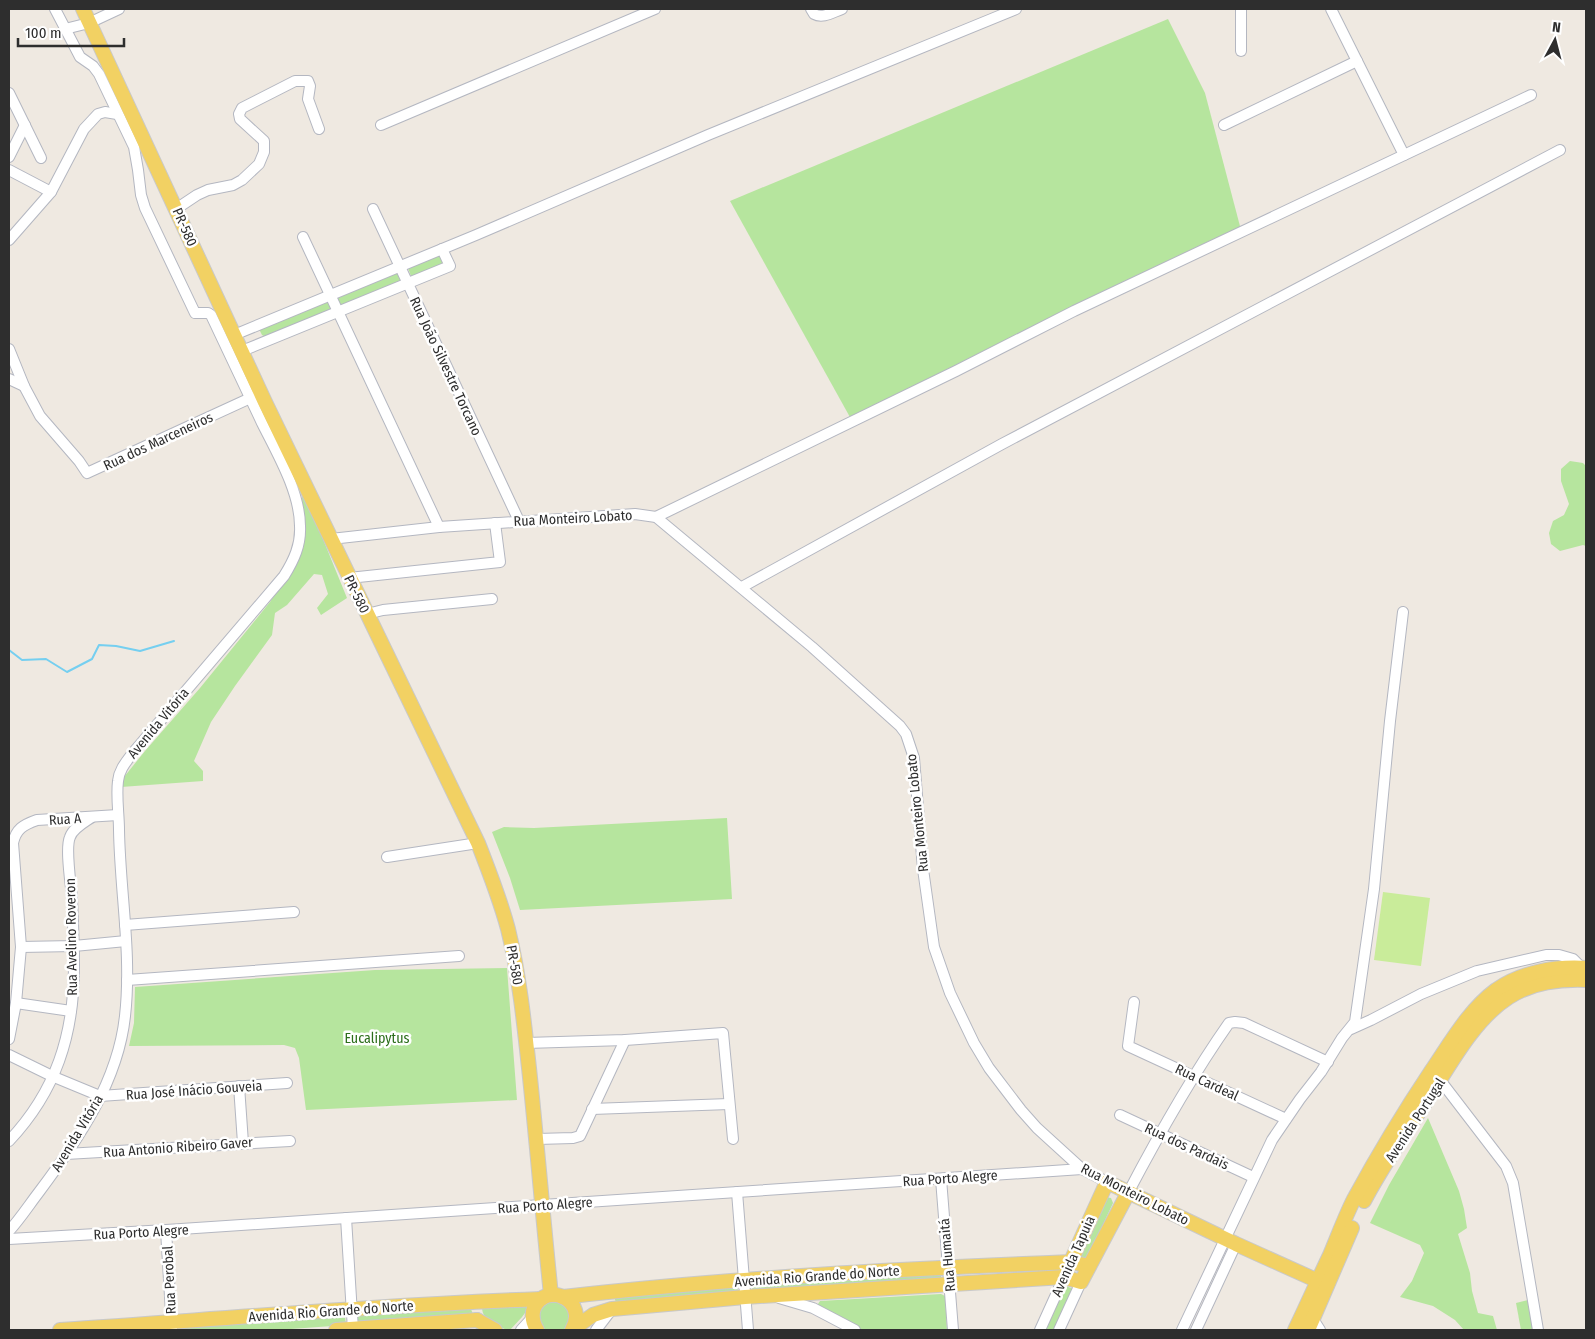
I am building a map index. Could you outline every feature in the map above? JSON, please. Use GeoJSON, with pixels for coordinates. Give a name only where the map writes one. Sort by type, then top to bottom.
{"type":"FeatureCollection","features":[{"type":"Feature","properties":{"kind":"main road","name":"PR-580"},"geometry":{"type":"LineString","coordinates":[[83,9],[139,145],[176,209],[242,352],[256,396],[331,538],[478,843],[496,890],[508,928],[516,966],[537,1139],[551,1297]]}},
{"type":"Feature","properties":{"kind":"main road"},"geometry":{"type":"LineString","coordinates":[[1323,1283],[1353,1201],[1412,1100],[1472,1013],[1497,990],[1535,972],[1553,969],[1585,972]]}},
{"type":"Feature","properties":{"kind":"main road","name":"Avenida Portugal"},"geometry":{"type":"LineString","coordinates":[[1295,1330],[1311,1323],[1323,1283],[1371,1189],[1440,1080],[1486,1016],[1501,1002],[1531,986],[1585,972]]}},
{"type":"Feature","properties":{"kind":"main road","name":"Rua Monteiro Lobato"},"geometry":{"type":"LineString","coordinates":[[1107,1182],[1230,1242],[1323,1283]]}},
{"type":"Feature","properties":{"kind":"main road","name":"Avenida Tapuia"},"geometry":{"type":"LineString","coordinates":[[1064,1277],[1107,1182]]}},
{"type":"Feature","properties":{"kind":"main road","name":"Avenida Tapuia"},"geometry":{"type":"LineString","coordinates":[[1081,1282],[1128,1193]]}},
{"type":"Feature","properties":{"kind":"main road","name":"Avenida Rio Grande do Norte"},"geometry":{"type":"LineString","coordinates":[[60,1330],[172,1326],[351,1310],[948,1267],[1071,1262],[1088,1266]]}},
{"type":"Feature","properties":{"kind":"main road"},"geometry":{"type":"LineString","coordinates":[[1064,1277],[1081,1282]]}},
{"type":"Feature","properties":{"kind":"main road","name":"Avenida Rio Grande do Norte"},"geometry":{"type":"LineString","coordinates":[[572,1330],[593,1315],[612,1309],[745,1297],[1064,1277]]}},
{"type":"Feature","properties":{"kind":"main road"},"geometry":{"type":"LineString","coordinates":[[610,1291],[612,1309]]}},
{"type":"Feature","properties":{"kind":"main road"},"geometry":{"type":"LineString","coordinates":[[534,1324],[533,1310],[536,1304],[551,1297],[573,1304],[576,1310],[576,1323],[572,1330]]}},
{"type":"Feature","properties":{"kind":"main road"},"geometry":{"type":"LineString","coordinates":[[476,1302],[477,1320],[496,1330]]}},
{"type":"Feature","properties":{"kind":"main road","name":"Avenida Rio Grande do Norte"},"geometry":{"type":"LineString","coordinates":[[336,1330],[477,1320]]}},
{"type":"Feature","properties":{"kind":"street"},"geometry":{"type":"LineString","coordinates":[[55,9],[80,58],[94,66],[117,114],[139,145]]}},
{"type":"Feature","properties":{"kind":"street"},"geometry":{"type":"LineString","coordinates":[[65,29],[89,23],[119,9]]}},
{"type":"Feature","properties":{"kind":"street"},"geometry":{"type":"LineString","coordinates":[[381,125],[655,9]]}},
{"type":"Feature","properties":{"kind":"street"},"geometry":{"type":"LineString","coordinates":[[812,9],[814,14],[818,16],[825,16],[842,9]]}},
{"type":"Feature","properties":{"kind":"street"},"geometry":{"type":"LineString","coordinates":[[234,335],[442,249],[708,135],[1016,9]]}},
{"type":"Feature","properties":{"kind":"street"},"geometry":{"type":"LineString","coordinates":[[1241,9],[1241,51]]}},
{"type":"Feature","properties":{"kind":"street"},"geometry":{"type":"LineString","coordinates":[[1331,9],[1404,155]]}},
{"type":"Feature","properties":{"kind":"street"},"geometry":{"type":"LineString","coordinates":[[1224,125],[1357,61]]}},
{"type":"Feature","properties":{"kind":"street"},"geometry":{"type":"LineString","coordinates":[[176,209],[196,195],[208,190],[234,185],[259,164],[264,152],[264,140],[240,119],[239,114],[242,108],[295,81],[308,81],[310,86],[308,99],[318,129]]}},
{"type":"Feature","properties":{"kind":"street"},"geometry":{"type":"LineString","coordinates":[[9,93],[40,158]]}},
{"type":"Feature","properties":{"kind":"street"},"geometry":{"type":"LineString","coordinates":[[656,517],[956,371],[1074,311],[1531,95]]}},
{"type":"Feature","properties":{"kind":"street"},"geometry":{"type":"LineString","coordinates":[[9,240],[51,192],[84,129],[98,114],[104,112],[117,114]]}},
{"type":"Feature","properties":{"kind":"street"},"geometry":{"type":"LineString","coordinates":[[9,157],[25,125]]}},
{"type":"Feature","properties":{"kind":"street","name":"Avenida Vitória"},"geometry":{"type":"LineString","coordinates":[[9,1231],[83,1130],[110,1075],[122,1038],[127,980],[118,815],[118,779],[122,767],[284,576],[298,546],[299,513],[256,396],[211,315],[208,312],[195,313],[145,208],[140,195],[139,145]]}},
{"type":"Feature","properties":{"kind":"street"},"geometry":{"type":"LineString","coordinates":[[742,587],[1002,444],[1560,150]]}},
{"type":"Feature","properties":{"kind":"street"},"geometry":{"type":"LineString","coordinates":[[9,170],[51,192]]}},
{"type":"Feature","properties":{"kind":"street","name":"Rua João Silvestre Torcano"},"geometry":{"type":"LineString","coordinates":[[373,209],[519,521]]}},
{"type":"Feature","properties":{"kind":"street"},"geometry":{"type":"LineString","coordinates":[[303,237],[439,527]]}},
{"type":"Feature","properties":{"kind":"street"},"geometry":{"type":"LineString","coordinates":[[242,352],[450,266],[442,249]]}},
{"type":"Feature","properties":{"kind":"street"},"geometry":{"type":"LineString","coordinates":[[9,349],[24,386]]}},
{"type":"Feature","properties":{"kind":"street"},"geometry":{"type":"LineString","coordinates":[[9,379],[24,386]]}},
{"type":"Feature","properties":{"kind":"street","name":"Rua dos Marceneiros"},"geometry":{"type":"LineString","coordinates":[[24,386],[40,416],[87,473],[256,396]]}},
{"type":"Feature","properties":{"kind":"street","name":"Rua Monteiro Lobato"},"geometry":{"type":"LineString","coordinates":[[331,538],[439,527],[635,514],[656,517],[742,587],[812,647],[875,705],[894,719],[906,734],[914,758],[923,869],[930,927],[934,947],[950,993],[974,1043],[1010,1097],[1036,1128],[1082,1169],[1107,1182]]}},
{"type":"Feature","properties":{"kind":"street"},"geometry":{"type":"LineString","coordinates":[[349,578],[500,562],[495,523]]}},
{"type":"Feature","properties":{"kind":"street"},"geometry":{"type":"LineString","coordinates":[[367,614],[384,610],[492,599]]}},
{"type":"Feature","properties":{"kind":"street"},"geometry":{"type":"LineString","coordinates":[[1353,1026],[1374,889],[1402,612]]}},
{"type":"Feature","properties":{"kind":"street","name":"Rua A"},"geometry":{"type":"LineString","coordinates":[[21,946],[13,843],[15,834],[28,823],[37,820],[118,815]]}},
{"type":"Feature","properties":{"kind":"street","name":"Rua Avelino Roveron"},"geometry":{"type":"LineString","coordinates":[[9,1141],[39,1101],[54,1077],[64,1049],[71,1011],[74,968],[69,838],[74,830],[92,817]]}},
{"type":"Feature","properties":{"kind":"street"},"geometry":{"type":"LineString","coordinates":[[387,857],[478,843]]}},
{"type":"Feature","properties":{"kind":"street"},"geometry":{"type":"LineString","coordinates":[[125,925],[294,912]]}},
{"type":"Feature","properties":{"kind":"street"},"geometry":{"type":"LineString","coordinates":[[9,1039],[16,1003],[21,946],[74,946],[126,941]]}},
{"type":"Feature","properties":{"kind":"street"},"geometry":{"type":"LineString","coordinates":[[1196,1330],[1253,1177],[1272,1140],[1328,1062],[1342,1038],[1353,1026],[1477,971],[1546,955],[1559,955],[1573,959],[1585,972]]}},
{"type":"Feature","properties":{"kind":"street"},"geometry":{"type":"LineString","coordinates":[[127,980],[459,956]]}},
{"type":"Feature","properties":{"kind":"street","name":"Rua Cardeal"},"geometry":{"type":"LineString","coordinates":[[1134,1002],[1128,1046],[1286,1119]]}},
{"type":"Feature","properties":{"kind":"street"},"geometry":{"type":"LineString","coordinates":[[16,1003],[71,1011]]}},
{"type":"Feature","properties":{"kind":"street"},"geometry":{"type":"LineString","coordinates":[[1128,1193],[1159,1133],[1229,1023],[1244,1023],[1328,1062]]}},
{"type":"Feature","properties":{"kind":"street"},"geometry":{"type":"LineString","coordinates":[[526,1043],[625,1040],[722,1033],[732,1139]]}},
{"type":"Feature","properties":{"kind":"street"},"geometry":{"type":"LineString","coordinates":[[537,1139],[573,1138],[580,1136],[625,1040]]}},
{"type":"Feature","properties":{"kind":"street"},"geometry":{"type":"LineString","coordinates":[[9,1055],[54,1077],[100,1096]]}},
{"type":"Feature","properties":{"kind":"street"},"geometry":{"type":"LineString","coordinates":[[1440,1080],[1511,1175],[1538,1330]]}},
{"type":"Feature","properties":{"kind":"street","name":"Rua José Inácio Gouveia"},"geometry":{"type":"LineString","coordinates":[[100,1096],[287,1083]]}},
{"type":"Feature","properties":{"kind":"street"},"geometry":{"type":"LineString","coordinates":[[239,1086],[243,1143]]}},
{"type":"Feature","properties":{"kind":"street"},"geometry":{"type":"LineString","coordinates":[[592,1109],[729,1104]]}},
{"type":"Feature","properties":{"kind":"street","name":"Rua dos Pardais"},"geometry":{"type":"LineString","coordinates":[[1120,1115],[1253,1177]]}},
{"type":"Feature","properties":{"kind":"street","name":"Rua Antonio Ribeiro Gaver"},"geometry":{"type":"LineString","coordinates":[[66,1154],[290,1141]]}},
{"type":"Feature","properties":{"kind":"street","name":"Rua Porto Alegre"},"geometry":{"type":"LineString","coordinates":[[9,1239],[1082,1169]]}},
{"type":"Feature","properties":{"kind":"street","name":"Rua Humaitá"},"geometry":{"type":"LineString","coordinates":[[940,1179],[953,1330]]}},
{"type":"Feature","properties":{"kind":"street"},"geometry":{"type":"LineString","coordinates":[[737,1192],[748,1330]]}},
{"type":"Feature","properties":{"kind":"street"},"geometry":{"type":"LineString","coordinates":[[346,1218],[353,1330]]}},
{"type":"Feature","properties":{"kind":"street","name":"Rua Perobal"},"geometry":{"type":"LineString","coordinates":[[166,1230],[172,1326]]}},
{"type":"Feature","properties":{"kind":"street"},"geometry":{"type":"LineString","coordinates":[[1182,1330],[1230,1242]]}},
{"type":"Feature","properties":{"kind":"street","name":"Avenida Tapuia"},"geometry":{"type":"LineString","coordinates":[[1040,1330],[1064,1277]]}},
{"type":"Feature","properties":{"kind":"street","name":"Avenida Tapuia"},"geometry":{"type":"LineString","coordinates":[[1059,1330],[1081,1282]]}},
{"type":"Feature","properties":{"kind":"street"},"geometry":{"type":"LineString","coordinates":[[771,1296],[813,1308],[855,1330]]}},
{"type":"Feature","properties":{"kind":"street"},"geometry":{"type":"LineString","coordinates":[[596,1330],[612,1309]]}},
{"type":"Feature","properties":{"kind":"street"},"geometry":{"type":"LineString","coordinates":[[521,1330],[534,1324]]}},
{"type":"Feature","properties":{"kind":"green space"},"geometry":{"type":"Polygon","coordinates":[[[1168,19],[1205,93],[1241,230],[851,419],[730,201],[1168,19]]]}},
{"type":"Feature","properties":{"kind":"green space"},"geometry":{"type":"Polygon","coordinates":[[[440,255],[443,261],[442,264],[411,276],[408,268],[440,255]]]}},
{"type":"Feature","properties":{"kind":"green space"},"geometry":{"type":"Polygon","coordinates":[[[397,272],[401,278],[400,283],[343,305],[338,302],[337,295],[397,272]]]}},
{"type":"Feature","properties":{"kind":"green space"},"geometry":{"type":"Polygon","coordinates":[[[327,301],[331,307],[329,311],[266,337],[262,335],[259,329],[327,301]]]}},
{"type":"Feature","properties":{"kind":"green space"},"geometry":{"type":"Polygon","coordinates":[[[1570,461],[1583,463],[1586,466],[1586,546],[1583,545],[1560,551],[1551,544],[1549,533],[1553,521],[1564,515],[1569,504],[1561,481],[1561,469],[1570,461]]]}},
{"type":"Feature","properties":{"kind":"green space"},"geometry":{"type":"Polygon","coordinates":[[[303,490],[347,598],[321,615],[317,608],[328,594],[322,575],[314,574],[287,605],[275,613],[272,635],[211,722],[194,761],[203,771],[203,781],[121,787],[124,777],[270,602],[300,555],[304,546],[303,490]]]}},
{"type":"Feature","properties":{"kind":"green space"},"geometry":{"type":"Polygon","coordinates":[[[727,818],[732,899],[520,910],[492,832],[504,827],[534,828],[727,818]]]}},
{"type":"Feature","properties":{"kind":"green space"},"geometry":{"type":"Polygon","coordinates":[[[1383,892],[1430,898],[1421,966],[1374,960],[1383,892]]]}},
{"type":"Feature","properties":{"kind":"green space","name":"Eucalipytus"},"geometry":{"type":"Polygon","coordinates":[[[507,968],[517,1100],[306,1110],[299,1058],[295,1048],[284,1045],[129,1046],[134,1023],[135,987],[375,970],[507,968]]]}},
{"type":"Feature","properties":{"kind":"green space"},"geometry":{"type":"Polygon","coordinates":[[[1428,1118],[1459,1191],[1464,1209],[1467,1228],[1458,1234],[1470,1273],[1472,1291],[1478,1313],[1493,1316],[1497,1330],[1464,1330],[1455,1320],[1433,1306],[1400,1297],[1412,1281],[1424,1253],[1420,1245],[1370,1223],[1389,1185],[1428,1118]]]}},
{"type":"Feature","properties":{"kind":"green space"},"geometry":{"type":"Polygon","coordinates":[[[1105,1197],[1111,1198],[1113,1203],[1087,1259],[1080,1258],[1105,1197]]]}},
{"type":"Feature","properties":{"kind":"green space"},"geometry":{"type":"Polygon","coordinates":[[[941,1274],[941,1279],[752,1291],[752,1286],[941,1274]]]}},
{"type":"Feature","properties":{"kind":"green space"},"geometry":{"type":"Polygon","coordinates":[[[1066,1286],[1073,1289],[1057,1330],[1045,1330],[1066,1286]]]}},
{"type":"Feature","properties":{"kind":"green space"},"geometry":{"type":"Polygon","coordinates":[[[738,1287],[737,1294],[617,1303],[615,1300],[615,1297],[738,1287]]]}},
{"type":"Feature","properties":{"kind":"green space"},"geometry":{"type":"Polygon","coordinates":[[[941,1294],[945,1296],[947,1330],[861,1330],[818,1307],[820,1301],[941,1294]]]}},
{"type":"Feature","properties":{"kind":"green space"},"geometry":{"type":"Polygon","coordinates":[[[548,1300],[570,1305],[569,1330],[541,1330],[536,1316],[548,1300]]]}},
{"type":"Feature","properties":{"kind":"green space"},"geometry":{"type":"Polygon","coordinates":[[[1528,1300],[1536,1330],[1521,1330],[1516,1303],[1528,1300]]]}},
{"type":"Feature","properties":{"kind":"green space"},"geometry":{"type":"Polygon","coordinates":[[[530,1302],[524,1314],[510,1330],[490,1321],[482,1310],[482,1304],[530,1302]]]}},
{"type":"Feature","properties":{"kind":"green space"},"geometry":{"type":"Polygon","coordinates":[[[470,1307],[473,1314],[357,1326],[356,1315],[470,1307]]]}},
{"type":"Feature","properties":{"kind":"green space"},"geometry":{"type":"Polygon","coordinates":[[[345,1317],[346,1325],[277,1330],[178,1330],[178,1327],[345,1317]]]}},
{"type":"Feature","properties":{"kind":"waterway"},"geometry":{"type":"LineString","coordinates":[[9,650],[22,660],[46,659],[67,672],[92,659],[99,645],[140,651],[174,641]]}}]}
